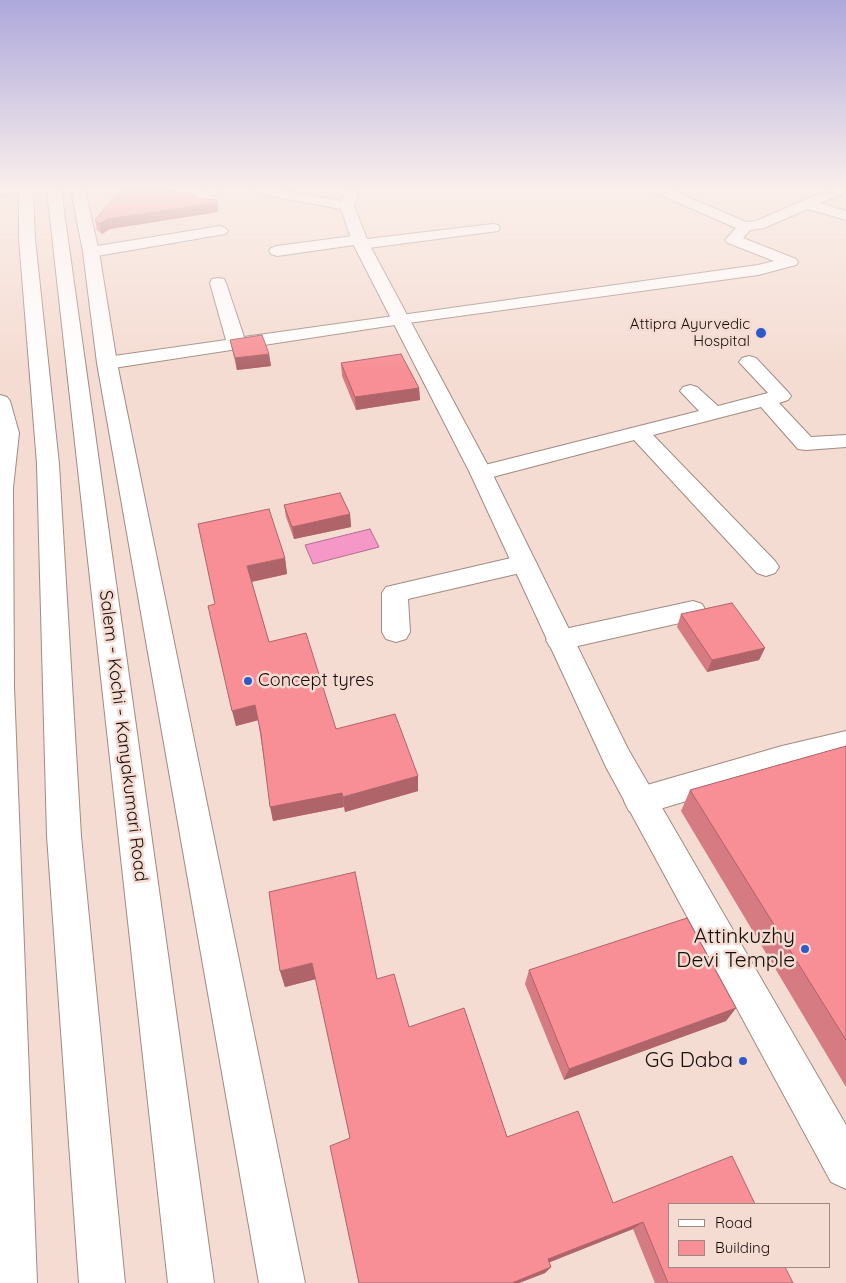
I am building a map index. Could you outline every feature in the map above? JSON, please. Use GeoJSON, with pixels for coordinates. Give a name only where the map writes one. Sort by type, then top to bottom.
{"type":"FeatureCollection","features":[{"type":"Feature","properties":{"kind":"main road"},"geometry":{"type":"LineString","coordinates":[[28,250],[48,464],[64,836],[102,1283]]}},
{"type":"Feature","properties":{"kind":"main road","name":"Salem - Kochi - Kanyakumari Road"},"geometry":{"type":"LineString","coordinates":[[62,250],[191,1283]]}},
{"type":"Feature","properties":{"kind":"main road"},"geometry":{"type":"LineString","coordinates":[[103,250],[91,252],[107,363],[282,1283]]}},
{"type":"Feature","properties":{"kind":"main road"},"geometry":{"type":"LineString","coordinates":[[277,251],[287,250]]}},
{"type":"Feature","properties":{"kind":"main road"},"geometry":{"type":"LineString","coordinates":[[364,250],[481,474],[560,640],[640,801],[846,1167]]}},
{"type":"Feature","properties":{"kind":"main road"},"geometry":{"type":"LineString","coordinates":[[107,363],[401,319],[758,270],[790,262],[758,250]]}},
{"type":"Feature","properties":{"kind":"main road"},"geometry":{"type":"LineString","coordinates":[[218,283],[237,344]]}},
{"type":"Feature","properties":{"kind":"main road"},"geometry":{"type":"LineString","coordinates":[[481,474],[640,434],[712,412],[781,396],[749,362]]}},
{"type":"Feature","properties":{"kind":"main road"},"geometry":{"type":"LineString","coordinates":[[690,391],[712,412]]}},
{"type":"Feature","properties":{"kind":"main road"},"geometry":{"type":"LineString","coordinates":[[765,400],[806,444],[846,441]]}},
{"type":"Feature","properties":{"kind":"main road"},"geometry":{"type":"LineString","coordinates":[[0,401],[8,433],[2,488],[0,686],[6,1184],[14,1283]]}},
{"type":"Feature","properties":{"kind":"main road"},"geometry":{"type":"LineString","coordinates":[[640,434],[766,567]]}},
{"type":"Feature","properties":{"kind":"main road"},"geometry":{"type":"LineString","coordinates":[[396,632],[395,593],[524,564]]}},
{"type":"Feature","properties":{"kind":"main road"},"geometry":{"type":"LineString","coordinates":[[560,640],[692,611]]}},
{"type":"Feature","properties":{"kind":"main road"},"geometry":{"type":"LineString","coordinates":[[640,801],[782,759],[846,744]]}},
{"type":"Feature","properties":{"kind":"shaded area"},"geometry":{"type":"Polygon","coordinates":[[[370,529],[379,547],[313,564],[305,545],[370,529]]]}},
{"type":"Feature","properties":{"kind":"building"},"geometry":{"type":"Polygon","coordinates":[[[262,335],[269,354],[235,358],[230,340],[262,335]]]}},
{"type":"Feature","properties":{"kind":"building"},"geometry":{"type":"Polygon","coordinates":[[[401,354],[419,388],[355,397],[341,363],[401,354]]]}},
{"type":"Feature","properties":{"kind":"building"},"geometry":{"type":"Polygon","coordinates":[[[340,493],[350,514],[292,527],[284,505],[340,493]]]}},
{"type":"Feature","properties":{"kind":"building"},"geometry":{"type":"Polygon","coordinates":[[[269,509],[285,558],[247,566],[269,642],[306,633],[336,729],[395,714],[418,776],[343,797],[342,793],[270,807],[261,734],[255,705],[232,711],[208,606],[215,604],[198,524],[269,509]]]}},
{"type":"Feature","properties":{"kind":"building"},"geometry":{"type":"Polygon","coordinates":[[[732,603],[765,648],[712,660],[681,614],[732,603]]]}},
{"type":"Feature","properties":{"kind":"building","name":"Attinkuzhy Devi Temple"},"geometry":{"type":"Polygon","coordinates":[[[846,746],[846,1040],[690,790],[846,746]]]}},
{"type":"Feature","properties":{"kind":"building"},"geometry":{"type":"Polygon","coordinates":[[[355,872],[377,979],[394,974],[409,1027],[464,1008],[507,1137],[578,1111],[613,1203],[732,1156],[755,1203],[668,1203],[668,1268],[786,1268],[793,1283],[668,1283],[643,1222],[548,1259],[551,1267],[512,1283],[359,1283],[330,1146],[350,1138],[312,963],[280,971],[269,892],[355,872]]]}},
{"type":"Feature","properties":{"kind":"building"},"geometry":{"type":"Polygon","coordinates":[[[687,918],[736,1008],[569,1069],[529,970],[687,918]]]}},
{"type":"Feature","properties":{"kind":"place","name":"Attipra Ayurvedic Hospital"},"geometry":{"type":"Point","coordinates":[761,333]}},
{"type":"Feature","properties":{"kind":"place","name":"Concept tyres"},"geometry":{"type":"Point","coordinates":[248,681]}},
{"type":"Feature","properties":{"kind":"place","name":"Attinkuzhy Devi Temple"},"geometry":{"type":"Point","coordinates":[805,949]}},
{"type":"Feature","properties":{"kind":"place","name":"GG Daba"},"geometry":{"type":"Point","coordinates":[743,1061]}}]}
